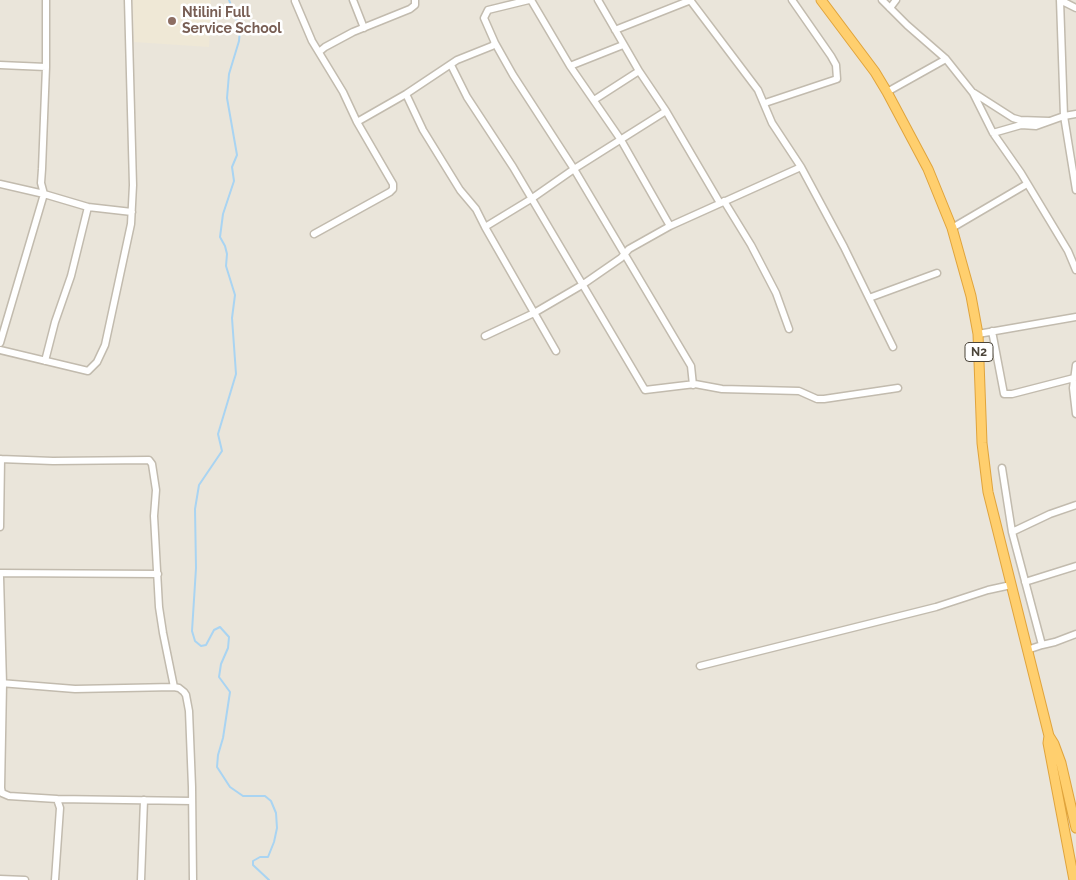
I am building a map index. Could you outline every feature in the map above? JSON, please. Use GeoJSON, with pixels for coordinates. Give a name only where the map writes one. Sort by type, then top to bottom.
{"type":"FeatureCollection","features":[{"type":"Feature","properties":{"kind":"highway","name":"N2"},"geometry":{"type":"LineString","coordinates":[[821,0],[875,72],[887,92],[928,168],[952,228],[971,296],[978,334],[982,443],[988,492],[1049,736],[1061,764],[1076,828]]}},
{"type":"Feature","properties":{"kind":"highway","name":"N2"},"geometry":{"type":"LineString","coordinates":[[1049,736],[1048,743],[1075,879]]}},
{"type":"Feature","properties":{"kind":"street"},"geometry":{"type":"LineString","coordinates":[[0,343],[44,194],[41,183],[46,67],[46,0]]}},
{"type":"Feature","properties":{"kind":"street"},"geometry":{"type":"LineString","coordinates":[[0,350],[84,371],[88,371],[97,362],[102,353],[132,212],[133,185],[128,0]]}},
{"type":"Feature","properties":{"kind":"street"},"geometry":{"type":"LineString","coordinates":[[353,0],[364,28]]}},
{"type":"Feature","properties":{"kind":"street"},"geometry":{"type":"LineString","coordinates":[[319,52],[364,28],[410,9],[415,5],[415,0]]}},
{"type":"Feature","properties":{"kind":"street"},"geometry":{"type":"LineString","coordinates":[[670,226],[621,140],[570,66],[530,0],[488,10],[484,18],[495,43],[513,75],[574,169],[692,366],[692,384]]}},
{"type":"Feature","properties":{"kind":"street"},"geometry":{"type":"LineString","coordinates":[[598,0],[639,72],[666,111],[722,202],[738,221],[776,293],[789,329]]}},
{"type":"Feature","properties":{"kind":"street"},"geometry":{"type":"LineString","coordinates":[[615,30],[690,0],[758,90],[772,123],[801,167],[894,347]]}},
{"type":"Feature","properties":{"kind":"street"},"geometry":{"type":"LineString","coordinates":[[764,103],[837,78],[836,65],[832,56],[792,0]]}},
{"type":"Feature","properties":{"kind":"street"},"geometry":{"type":"LineString","coordinates":[[882,0],[946,59],[973,93],[993,133],[1068,251],[1076,270]]}},
{"type":"Feature","properties":{"kind":"street"},"geometry":{"type":"LineString","coordinates":[[890,8],[896,0]]}},
{"type":"Feature","properties":{"kind":"street"},"geometry":{"type":"LineString","coordinates":[[1076,8],[1060,0],[1064,116],[1076,190]]}},
{"type":"Feature","properties":{"kind":"street"},"geometry":{"type":"LineString","coordinates":[[295,1],[312,41],[343,92],[356,122],[393,184],[393,189],[314,234]]}},
{"type":"Feature","properties":{"kind":"street"},"geometry":{"type":"LineString","coordinates":[[356,122],[406,94],[457,60],[492,46],[495,43]]}},
{"type":"Feature","properties":{"kind":"street"},"geometry":{"type":"LineString","coordinates":[[570,66],[623,45]]}},
{"type":"Feature","properties":{"kind":"street"},"geometry":{"type":"LineString","coordinates":[[887,92],[946,59]]}},
{"type":"Feature","properties":{"kind":"street"},"geometry":{"type":"LineString","coordinates":[[0,65],[46,67]]}},
{"type":"Feature","properties":{"kind":"street"},"geometry":{"type":"LineString","coordinates":[[451,65],[471,103],[513,167],[646,390],[692,384],[722,389],[799,391],[817,399],[824,399],[898,388]]}},
{"type":"Feature","properties":{"kind":"street"},"geometry":{"type":"LineString","coordinates":[[594,100],[639,72]]}},
{"type":"Feature","properties":{"kind":"street"},"geometry":{"type":"LineString","coordinates":[[973,93],[1021,123]]}},
{"type":"Feature","properties":{"kind":"street"},"geometry":{"type":"LineString","coordinates":[[406,94],[431,144],[460,190],[476,209],[556,351]]}},
{"type":"Feature","properties":{"kind":"street"},"geometry":{"type":"LineString","coordinates":[[485,227],[666,111]]}},
{"type":"Feature","properties":{"kind":"street"},"geometry":{"type":"LineString","coordinates":[[993,133],[1021,123],[1050,121],[1076,114]]}},
{"type":"Feature","properties":{"kind":"street"},"geometry":{"type":"LineString","coordinates":[[485,336],[534,313],[582,285],[629,249],[670,226],[801,167]]}},
{"type":"Feature","properties":{"kind":"street"},"geometry":{"type":"LineString","coordinates":[[0,184],[88,206],[132,212]]}},
{"type":"Feature","properties":{"kind":"street"},"geometry":{"type":"LineString","coordinates":[[952,228],[1027,184]]}},
{"type":"Feature","properties":{"kind":"street"},"geometry":{"type":"LineString","coordinates":[[45,361],[54,322],[71,276],[88,206]]}},
{"type":"Feature","properties":{"kind":"street"},"geometry":{"type":"LineString","coordinates":[[869,298],[937,273]]}},
{"type":"Feature","properties":{"kind":"street"},"geometry":{"type":"LineString","coordinates":[[978,334],[1076,317]]}},
{"type":"Feature","properties":{"kind":"street"},"geometry":{"type":"LineString","coordinates":[[992,331],[1004,394],[1020,392],[1074,378]]}},
{"type":"Feature","properties":{"kind":"street"},"geometry":{"type":"LineString","coordinates":[[1076,365],[1074,378],[1076,414]]}},
{"type":"Feature","properties":{"kind":"street"},"geometry":{"type":"LineString","coordinates":[[0,527],[0,459],[53,461],[149,460],[152,464],[156,490],[154,516],[159,607],[174,687]]}},
{"type":"Feature","properties":{"kind":"street"},"geometry":{"type":"LineString","coordinates":[[1002,468],[1012,532],[1042,645]]}},
{"type":"Feature","properties":{"kind":"street"},"geometry":{"type":"LineString","coordinates":[[1012,532],[1050,514],[1076,505]]}},
{"type":"Feature","properties":{"kind":"street"},"geometry":{"type":"LineString","coordinates":[[1025,582],[1076,566]]}},
{"type":"Feature","properties":{"kind":"street"},"geometry":{"type":"LineString","coordinates":[[0,573],[158,574]]}},
{"type":"Feature","properties":{"kind":"street"},"geometry":{"type":"LineString","coordinates":[[0,577],[1,794],[57,798],[192,801]]}},
{"type":"Feature","properties":{"kind":"street"},"geometry":{"type":"LineString","coordinates":[[700,666],[892,618],[1011,585]]}},
{"type":"Feature","properties":{"kind":"street"},"geometry":{"type":"LineString","coordinates":[[1027,650],[1076,634]]}},
{"type":"Feature","properties":{"kind":"street"},"geometry":{"type":"LineString","coordinates":[[1,684],[75,689],[174,687],[184,692],[188,701],[193,880]]}},
{"type":"Feature","properties":{"kind":"street"},"geometry":{"type":"LineString","coordinates":[[55,880],[60,808],[57,798]]}},
{"type":"Feature","properties":{"kind":"street"},"geometry":{"type":"LineString","coordinates":[[141,880],[144,800]]}},
{"type":"Feature","properties":{"kind":"street"},"geometry":{"type":"LineString","coordinates":[[0,879],[25,880]]}},
{"type":"Feature","properties":{"kind":"shaded area"},"geometry":{"type":"Polygon","coordinates":[[[0,0],[1076,0],[1076,880],[0,880],[0,0]]]}},
{"type":"Feature","properties":{"kind":"shaded area","name":"Ntilini Full Service School"},"geometry":{"type":"Polygon","coordinates":[[[133,0],[211,0],[209,47],[134,42],[133,0]]]}},
{"type":"Feature","properties":{"kind":"waterway"},"geometry":{"type":"LineString","coordinates":[[229,0],[240,29],[239,41],[229,74],[227,98],[237,155],[232,167],[234,181],[223,214],[220,237],[225,246],[227,254],[226,266],[235,295],[232,318],[236,374],[218,434],[222,451],[199,485],[195,509],[196,568],[192,631],[195,641],[201,646],[206,645],[214,630],[220,627],[229,637],[228,648],[221,664],[219,677],[230,692],[217,767],[230,787],[243,796],[265,796],[271,801],[276,813],[277,828],[274,842],[268,857],[260,857],[253,861],[253,865],[269,880]]}},
{"type":"Feature","properties":{"kind":"place","name":"Ntilini Full Service School"},"geometry":{"type":"Point","coordinates":[172,21]}}]}
